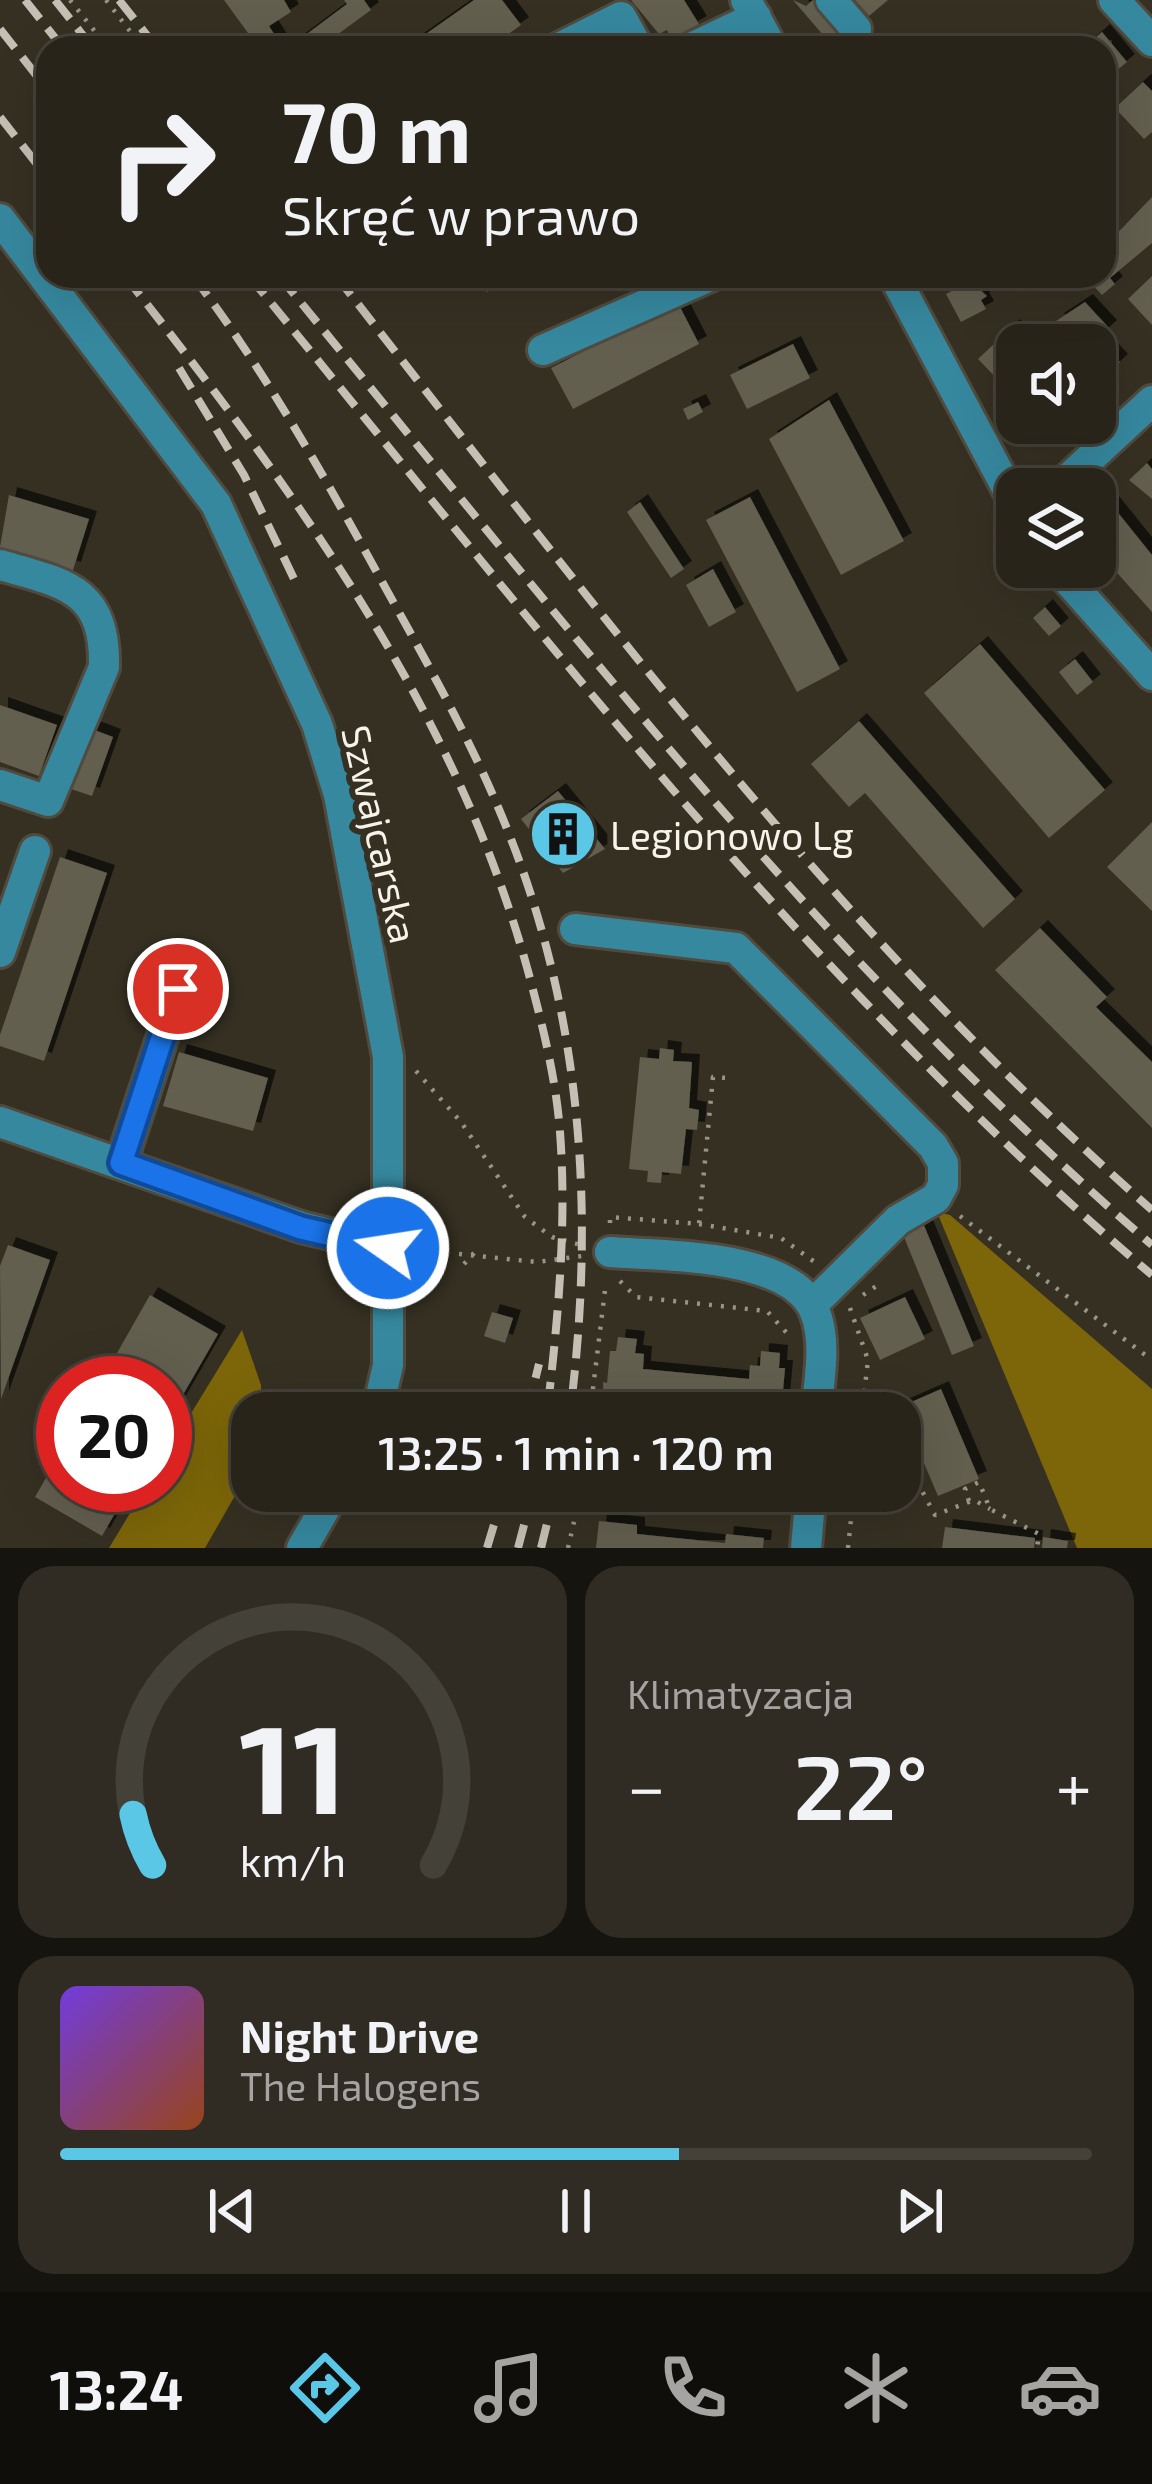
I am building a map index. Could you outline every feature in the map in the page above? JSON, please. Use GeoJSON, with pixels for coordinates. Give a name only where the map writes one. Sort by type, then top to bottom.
{"type":"FeatureCollection","features":[{"type":"Feature","properties":{"kind":"street"},"geometry":{"type":"LineString","coordinates":[[831,0],[856,29]]}},
{"type":"Feature","properties":{"kind":"street"},"geometry":{"type":"LineString","coordinates":[[1114,0],[1152,41]]}},
{"type":"Feature","properties":{"kind":"street"},"geometry":{"type":"LineString","coordinates":[[709,36],[751,8],[766,36]]}},
{"type":"Feature","properties":{"kind":"street"},"geometry":{"type":"LineString","coordinates":[[583,36],[621,17],[631,36]]}},
{"type":"Feature","properties":{"kind":"street","name":"Szwajcarska"},"geometry":{"type":"LineString","coordinates":[[0,219],[36,266]]}},
{"type":"Feature","properties":{"kind":"street","name":"Szwajcarska"},"geometry":{"type":"LineString","coordinates":[[52,288],[216,504],[317,724],[339,795],[386,1043],[388,1366],[382,1392]]}},
{"type":"Feature","properties":{"kind":"street"},"geometry":{"type":"LineString","coordinates":[[542,350],[683,288]]}},
{"type":"Feature","properties":{"kind":"street"},"geometry":{"type":"LineString","coordinates":[[900,288],[996,468]]}},
{"type":"Feature","properties":{"kind":"street"},"geometry":{"type":"LineString","coordinates":[[1080,468],[1152,401]]}},
{"type":"Feature","properties":{"kind":"street"},"geometry":{"type":"LineString","coordinates":[[0,565],[70,585],[81,593],[96,617],[104,649],[104,667],[48,801],[0,785]]}},
{"type":"Feature","properties":{"kind":"street"},"geometry":{"type":"LineString","coordinates":[[1075,588],[1152,675]]}},
{"type":"Feature","properties":{"kind":"street"},"geometry":{"type":"LineString","coordinates":[[0,952],[35,850]]}},
{"type":"Feature","properties":{"kind":"street"},"geometry":{"type":"LineString","coordinates":[[575,929],[736,948],[933,1146],[943,1163],[943,1185],[936,1198],[898,1220],[812,1305]]}},
{"type":"Feature","properties":{"kind":"street"},"geometry":{"type":"LineString","coordinates":[[121,1163],[178,989]]}},
{"type":"Feature","properties":{"kind":"street"},"geometry":{"type":"LineString","coordinates":[[0,1122],[301,1228],[388,1248]]}},
{"type":"Feature","properties":{"kind":"street"},"geometry":{"type":"LineString","coordinates":[[604,1252],[729,1260],[782,1282],[812,1305],[821,1347],[818,1392]]}},
{"type":"Feature","properties":{"kind":"street"},"geometry":{"type":"LineString","coordinates":[[302,1548],[323,1512]]}},
{"type":"Feature","properties":{"kind":"street"},"geometry":{"type":"LineString","coordinates":[[806,1548],[809,1512]]}},
{"type":"Feature","properties":{"kind":"path"},"geometry":{"type":"LineString","coordinates":[[70,0],[98,36]]}},
{"type":"Feature","properties":{"kind":"path"},"geometry":{"type":"LineString","coordinates":[[106,0],[132,36]]}},
{"type":"Feature","properties":{"kind":"path"},"geometry":{"type":"LineString","coordinates":[[386,1043],[461,1122],[525,1217],[552,1237],[604,1252]]}},
{"type":"Feature","properties":{"kind":"path"},"geometry":{"type":"LineString","coordinates":[[699,1224],[713,1077],[727,1078]]}},
{"type":"Feature","properties":{"kind":"path"},"geometry":{"type":"LineString","coordinates":[[936,1198],[1152,1360]]}},
{"type":"Feature","properties":{"kind":"path"},"geometry":{"type":"LineString","coordinates":[[604,1252],[610,1217],[699,1224],[781,1238],[827,1273]]}},
{"type":"Feature","properties":{"kind":"path"},"geometry":{"type":"LineString","coordinates":[[459,1254],[537,1262],[604,1252]]}},
{"type":"Feature","properties":{"kind":"path"},"geometry":{"type":"LineString","coordinates":[[464,1264],[474,1253]]}},
{"type":"Feature","properties":{"kind":"path"},"geometry":{"type":"LineString","coordinates":[[593,1392],[608,1268],[635,1297],[767,1311],[804,1358]]}},
{"type":"Feature","properties":{"kind":"path"},"geometry":{"type":"LineString","coordinates":[[847,1303],[868,1360],[864,1392]]}},
{"type":"Feature","properties":{"kind":"path"},"geometry":{"type":"LineString","coordinates":[[970,1501],[965,1489],[979,1483],[990,1509]]}},
{"type":"Feature","properties":{"kind":"path"},"geometry":{"type":"LineString","coordinates":[[921,1489],[935,1515],[970,1501],[1039,1534],[1037,1548]]}},
{"type":"Feature","properties":{"kind":"path"},"geometry":{"type":"LineString","coordinates":[[568,1548],[576,1512]]}},
{"type":"Feature","properties":{"kind":"path"},"geometry":{"type":"LineString","coordinates":[[848,1548],[852,1512]]}},
{"type":"Feature","properties":{"kind":"shaded area"},"geometry":{"type":"Polygon","coordinates":[[[937,1212],[950,1215],[1152,1389],[1152,1548],[1077,1548],[937,1212]]]}},
{"type":"Feature","properties":{"kind":"shaded area"},"geometry":{"type":"Polygon","coordinates":[[[242,1330],[261,1392],[231,1392],[231,1503],[205,1548],[109,1548],[131,1512],[192,1512],[192,1412],[242,1330]]]}},
{"type":"Feature","properties":{"kind":"building"},"geometry":{"type":"Polygon","coordinates":[[[224,0],[284,0],[291,12],[269,26],[275,36],[250,36],[224,0]]]}},
{"type":"Feature","properties":{"kind":"building"},"geometry":{"type":"Polygon","coordinates":[[[344,0],[364,0],[371,10],[335,36],[304,36],[347,4],[344,0]]]}},
{"type":"Feature","properties":{"kind":"building"},"geometry":{"type":"Polygon","coordinates":[[[474,0],[502,0],[521,25],[506,36],[423,36],[474,0]]]}},
{"type":"Feature","properties":{"kind":"building"},"geometry":{"type":"Polygon","coordinates":[[[631,0],[684,0],[699,24],[677,36],[670,36],[667,30],[659,34],[631,0]]]}},
{"type":"Feature","properties":{"kind":"building"},"geometry":{"type":"Polygon","coordinates":[[[793,0],[806,6],[813,0],[841,32],[824,36],[793,0]]]}},
{"type":"Feature","properties":{"kind":"building"},"geometry":{"type":"Polygon","coordinates":[[[855,0],[888,0],[869,16],[855,0]]]}},
{"type":"Feature","properties":{"kind":"building"},"geometry":{"type":"Polygon","coordinates":[[[1116,49],[1127,62],[1116,71],[1116,49]]]}},
{"type":"Feature","properties":{"kind":"building"},"geometry":{"type":"Polygon","coordinates":[[[1143,82],[1152,91],[1152,132],[1144,139],[1116,107],[1143,82]]]}},
{"type":"Feature","properties":{"kind":"building"},"geometry":{"type":"Polygon","coordinates":[[[1152,197],[1152,243],[1116,273],[1116,234],[1152,197]]]}},
{"type":"Feature","properties":{"kind":"building"},"geometry":{"type":"Polygon","coordinates":[[[1152,276],[1152,325],[1128,299],[1152,276]]]}},
{"type":"Feature","properties":{"kind":"building"},"geometry":{"type":"Polygon","coordinates":[[[957,288],[978,288],[987,296],[981,300],[986,309],[961,322],[946,294],[957,288]]]}},
{"type":"Feature","properties":{"kind":"building"},"geometry":{"type":"Polygon","coordinates":[[[1085,302],[1105,324],[1059,324],[1056,321],[1085,302]]]}},
{"type":"Feature","properties":{"kind":"building"},"geometry":{"type":"Polygon","coordinates":[[[678,303],[699,344],[573,409],[551,368],[678,303]]]}},
{"type":"Feature","properties":{"kind":"building"},"geometry":{"type":"Polygon","coordinates":[[[996,342],[996,378],[978,359],[996,342]]]}},
{"type":"Feature","properties":{"kind":"building"},"geometry":{"type":"Polygon","coordinates":[[[793,344],[810,378],[747,409],[730,375],[793,344]]]}},
{"type":"Feature","properties":{"kind":"building"},"geometry":{"type":"Polygon","coordinates":[[[829,400],[904,541],[841,575],[769,439],[829,400]]]}},
{"type":"Feature","properties":{"kind":"building"},"geometry":{"type":"Polygon","coordinates":[[[698,402],[703,412],[688,420],[683,409],[698,402]]]}},
{"type":"Feature","properties":{"kind":"building"},"geometry":{"type":"Polygon","coordinates":[[[1147,463],[1152,469],[1152,499],[1129,480],[1147,463]]]}},
{"type":"Feature","properties":{"kind":"building"},"geometry":{"type":"Polygon","coordinates":[[[9,495],[89,519],[73,570],[0,547],[9,495]]]}},
{"type":"Feature","properties":{"kind":"building"},"geometry":{"type":"Polygon","coordinates":[[[750,497],[840,669],[797,692],[706,520],[750,497]]]}},
{"type":"Feature","properties":{"kind":"building"},"geometry":{"type":"Polygon","coordinates":[[[640,502],[684,569],[671,578],[627,512],[640,502]]]}},
{"type":"Feature","properties":{"kind":"building"},"geometry":{"type":"Polygon","coordinates":[[[1116,510],[1152,555],[1152,612],[1116,572],[1116,510]]]}},
{"type":"Feature","properties":{"kind":"building"},"geometry":{"type":"Polygon","coordinates":[[[713,569],[736,612],[709,627],[686,585],[713,569]]]}},
{"type":"Feature","properties":{"kind":"building"},"geometry":{"type":"Polygon","coordinates":[[[1045,607],[1061,626],[1049,636],[1033,618],[1045,607]]]}},
{"type":"Feature","properties":{"kind":"building"},"geometry":{"type":"Polygon","coordinates":[[[980,644],[1105,790],[1049,838],[924,693],[980,644]]]}},
{"type":"Feature","properties":{"kind":"building"},"geometry":{"type":"Polygon","coordinates":[[[1075,659],[1093,682],[1077,695],[1059,672],[1075,659]]]}},
{"type":"Feature","properties":{"kind":"building"},"geometry":{"type":"Polygon","coordinates":[[[0,705],[57,725],[39,776],[0,762],[0,705]]]}},
{"type":"Feature","properties":{"kind":"building"},"geometry":{"type":"Polygon","coordinates":[[[859,721],[1015,899],[983,928],[865,793],[849,807],[811,764],[859,721]]]}},
{"type":"Feature","properties":{"kind":"building"},"geometry":{"type":"Polygon","coordinates":[[[89,728],[113,737],[92,796],[68,788],[89,728]]]}},
{"type":"Feature","properties":{"kind":"building","name":"Legionowo Lg"},"geometry":{"type":"Polygon","coordinates":[[[558,791],[605,849],[563,873],[521,819],[558,791]]]}},
{"type":"Feature","properties":{"kind":"building"},"geometry":{"type":"Polygon","coordinates":[[[1152,822],[1152,911],[1107,867],[1152,822]]]}},
{"type":"Feature","properties":{"kind":"building"},"geometry":{"type":"Polygon","coordinates":[[[60,857],[107,873],[44,1061],[0,1046],[0,1035],[60,857]]]}},
{"type":"Feature","properties":{"kind":"building"},"geometry":{"type":"Polygon","coordinates":[[[1040,928],[1107,997],[1096,1007],[1152,1062],[1152,1128],[995,970],[1040,928]]]}},
{"type":"Feature","properties":{"kind":"building"},"geometry":{"type":"Polygon","coordinates":[[[660,1048],[674,1050],[673,1061],[692,1062],[689,1108],[699,1110],[697,1130],[686,1129],[681,1174],[662,1172],[661,1183],[647,1182],[648,1171],[629,1169],[640,1057],[659,1059],[660,1048]]]}},
{"type":"Feature","properties":{"kind":"building"},"geometry":{"type":"Polygon","coordinates":[[[179,1052],[268,1078],[253,1131],[163,1106],[179,1052]]]}},
{"type":"Feature","properties":{"kind":"building"},"geometry":{"type":"Polygon","coordinates":[[[923,1223],[974,1346],[952,1355],[902,1232],[923,1223]]]}},
{"type":"Feature","properties":{"kind":"building"},"geometry":{"type":"Polygon","coordinates":[[[8,1245],[50,1260],[1,1399],[0,1266],[8,1245]]]}},
{"type":"Feature","properties":{"kind":"building"},"geometry":{"type":"Polygon","coordinates":[[[150,1295],[218,1334],[192,1379],[192,1356],[115,1356],[150,1295]]]}},
{"type":"Feature","properties":{"kind":"building"},"geometry":{"type":"Polygon","coordinates":[[[905,1297],[925,1339],[880,1360],[860,1318],[905,1297]]]}},
{"type":"Feature","properties":{"kind":"building"},"geometry":{"type":"Polygon","coordinates":[[[492,1312],[513,1318],[505,1343],[484,1336],[492,1312]]]}},
{"type":"Feature","properties":{"kind":"building"},"geometry":{"type":"Polygon","coordinates":[[[618,1337],[637,1339],[635,1353],[644,1354],[643,1369],[749,1379],[750,1365],[760,1366],[761,1351],[780,1353],[779,1368],[785,1368],[783,1392],[603,1392],[610,1351],[616,1351],[618,1337]]]}},
{"type":"Feature","properties":{"kind":"building"},"geometry":{"type":"Polygon","coordinates":[[[941,1389],[979,1479],[938,1496],[921,1456],[921,1398],[941,1389]]]}},
{"type":"Feature","properties":{"kind":"building"},"geometry":{"type":"Polygon","coordinates":[[[61,1512],[116,1512],[102,1536],[61,1512]]]}},
{"type":"Feature","properties":{"kind":"building"},"geometry":{"type":"Polygon","coordinates":[[[599,1521],[637,1525],[637,1534],[725,1543],[726,1534],[764,1538],[763,1548],[596,1548],[599,1521]]]}},
{"type":"Feature","properties":{"kind":"building"},"geometry":{"type":"Polygon","coordinates":[[[945,1527],[1035,1538],[1034,1548],[942,1548],[945,1527]]]}},
{"type":"Feature","properties":{"kind":"building"},"geometry":{"type":"Polygon","coordinates":[[[1043,1537],[1068,1541],[1067,1548],[1042,1548],[1043,1537]]]}},
{"type":"Feature","properties":{"kind":"railway"},"geometry":{"type":"LineString","coordinates":[[25,0],[54,36]]}},
{"type":"Feature","properties":{"kind":"railway"},"geometry":{"type":"LineString","coordinates":[[55,0],[84,36]]}},
{"type":"Feature","properties":{"kind":"railway"},"geometry":{"type":"LineString","coordinates":[[119,0],[148,36]]}},
{"type":"Feature","properties":{"kind":"railway"},"geometry":{"type":"LineString","coordinates":[[0,29],[36,75]]}},
{"type":"Feature","properties":{"kind":"railway"},"geometry":{"type":"LineString","coordinates":[[0,117],[36,163]]}},
{"type":"Feature","properties":{"kind":"railway"},"geometry":{"type":"LineString","coordinates":[[134,288],[249,437],[362,604],[458,780],[497,874],[538,1010],[560,1132],[560,1272],[549,1392]]}},
{"type":"Feature","properties":{"kind":"railway"},"geometry":{"type":"LineString","coordinates":[[202,288],[292,424],[433,674],[497,805],[535,908],[568,1050],[577,1122],[581,1267],[572,1392]]}},
{"type":"Feature","properties":{"kind":"railway"},"geometry":{"type":"LineString","coordinates":[[259,288],[569,668],[790,922],[906,1045],[1152,1275]]}},
{"type":"Feature","properties":{"kind":"railway"},"geometry":{"type":"LineString","coordinates":[[289,288],[590,655],[803,901],[1031,1135],[1152,1245]]}},
{"type":"Feature","properties":{"kind":"railway"},"geometry":{"type":"LineString","coordinates":[[345,288],[624,642],[824,880],[928,994],[1152,1210]]}},
{"type":"Feature","properties":{"kind":"railway"},"geometry":{"type":"LineString","coordinates":[[179,368],[244,475],[297,585]]}},
{"type":"Feature","properties":{"kind":"railway"},"geometry":{"type":"LineString","coordinates":[[532,1392],[539,1364]]}},
{"type":"Feature","properties":{"kind":"railway"},"geometry":{"type":"LineString","coordinates":[[487,1548],[498,1512]]}},
{"type":"Feature","properties":{"kind":"railway"},"geometry":{"type":"LineString","coordinates":[[518,1548],[527,1512]]}},
{"type":"Feature","properties":{"kind":"railway"},"geometry":{"type":"LineString","coordinates":[[541,1548],[550,1512]]}},
{"type":"Feature","properties":{"kind":"place","name":"Legionowo Lg"},"geometry":{"type":"Point","coordinates":[563,834]}},
{"type":"Feature","properties":{"kind":"route"},"geometry":{"type":"LineString","coordinates":[[178,989],[121,1163],[301,1228],[388,1248]]}}]}
